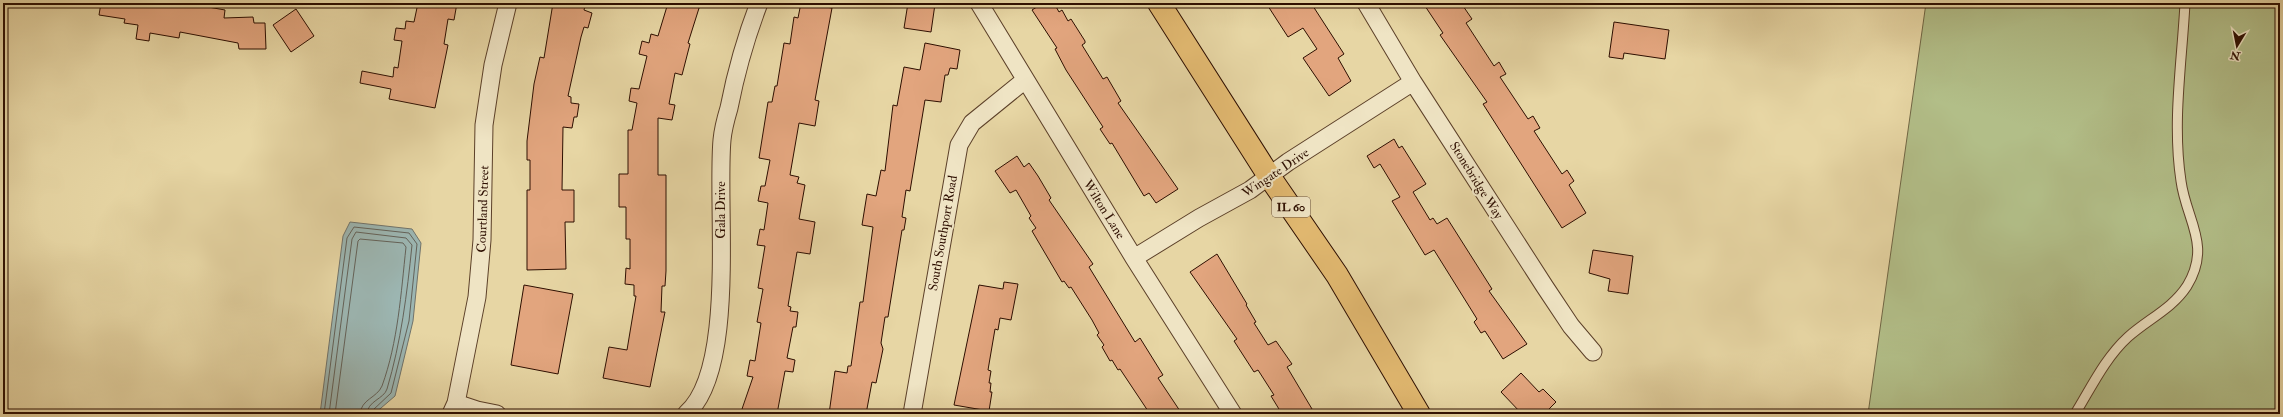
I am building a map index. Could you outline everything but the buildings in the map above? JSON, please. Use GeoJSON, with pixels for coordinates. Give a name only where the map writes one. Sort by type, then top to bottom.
{"type":"FeatureCollection","features":[{"type":"Feature","properties":{"kind":"main road","name":"IL 60"},"geometry":{"type":"LineString","coordinates":[[1159,3],[1270,176],[1337,275],[1419,414]]}},
{"type":"Feature","properties":{"kind":"street","name":"Courtland Street"},"geometry":{"type":"LineString","coordinates":[[454,408],[477,297],[482,240],[484,125],[493,65],[508,3]]}},
{"type":"Feature","properties":{"kind":"street","name":"Gala Drive"},"geometry":{"type":"LineString","coordinates":[[686,414],[694,408],[707,383],[716,349],[721,274],[719,198],[722,139],[735,78],[759,3]]}},
{"type":"Feature","properties":{"kind":"street","name":"Wilton Lane"},"geometry":{"type":"LineString","coordinates":[[979,3],[1134,258],[1233,414]]}},
{"type":"Feature","properties":{"kind":"street","name":"Stonebridge Way"},"geometry":{"type":"LineString","coordinates":[[1366,3],[1413,82],[1545,287],[1571,326],[1593,352]]}},
{"type":"Feature","properties":{"kind":"street","name":"South Southport Road"},"geometry":{"type":"LineString","coordinates":[[912,414],[959,145],[972,122],[1025,80]]}},
{"type":"Feature","properties":{"kind":"street","name":"Wingate Drive"},"geometry":{"type":"LineString","coordinates":[[1134,258],[1199,218],[1250,190],[1288,162],[1413,82]]}},
{"type":"Feature","properties":{"kind":"street"},"geometry":{"type":"LineString","coordinates":[[454,408],[498,414]]}},
{"type":"Feature","properties":{"kind":"lane"},"geometry":{"type":"LineString","coordinates":[[2075,414],[2103,366],[2128,337],[2172,305],[2187,285],[2196,262],[2198,240],[2181,182],[2178,149],[2179,84],[2185,3]]}},
{"type":"Feature","properties":{"kind":"green space"},"geometry":{"type":"Polygon","coordinates":[[[1926,3],[2280,3],[2280,414],[1868,414],[1926,3]]]}},
{"type":"Feature","properties":{"kind":"water"},"geometry":{"type":"Polygon","coordinates":[[[350,222],[412,229],[421,243],[413,321],[395,396],[374,414],[320,414],[343,236],[350,222]]]}}]}
